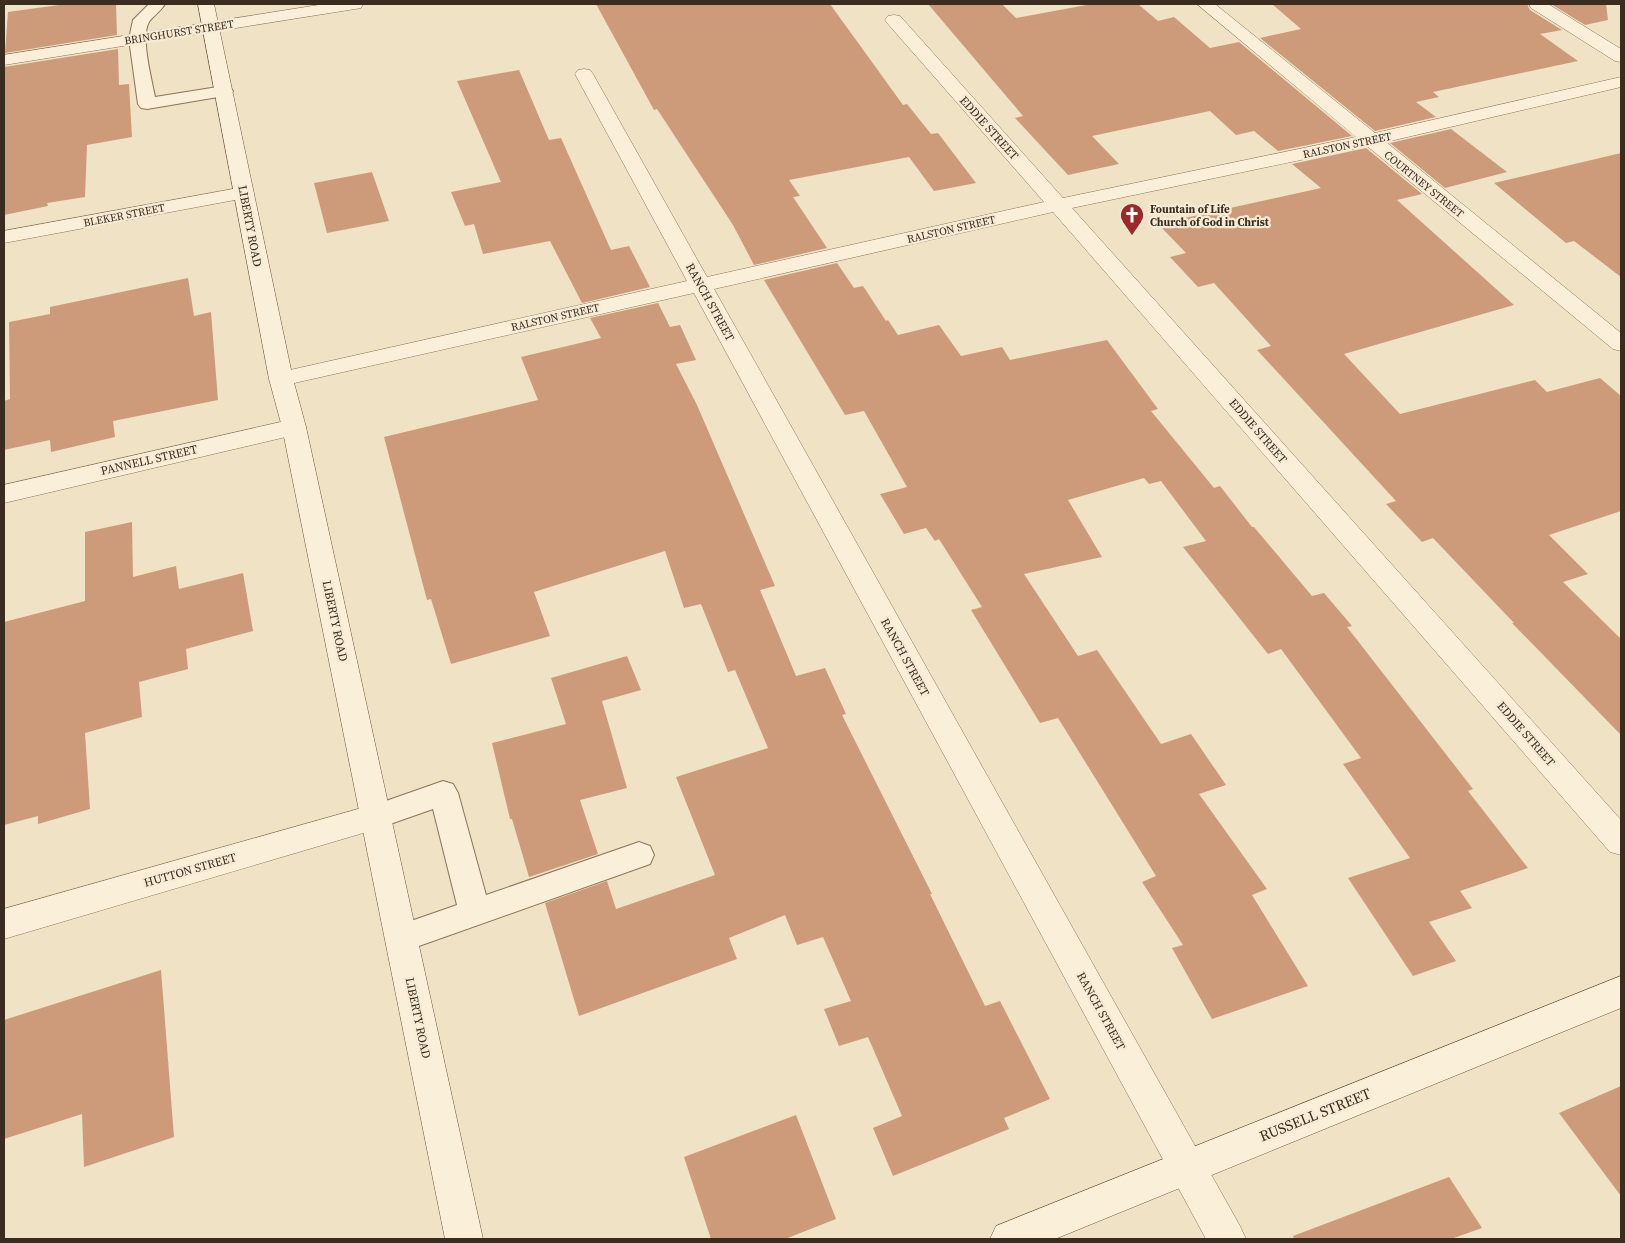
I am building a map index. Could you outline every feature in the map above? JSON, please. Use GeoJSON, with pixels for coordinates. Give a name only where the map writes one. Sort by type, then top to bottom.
{"type":"FeatureCollection","features":[{"type":"Feature","properties":{"kind":"street","name":"BRINGHURST STREET"},"geometry":{"type":"LineString","coordinates":[[4,60],[137,39],[209,15],[355,4]]}},
{"type":"Feature","properties":{"kind":"street","name":"COURTNEY STREET"},"geometry":{"type":"LineString","coordinates":[[1205,4],[1621,344]]}},
{"type":"Feature","properties":{"kind":"street"},"geometry":{"type":"LineString","coordinates":[[1537,4],[1621,57]]}},
{"type":"Feature","properties":{"kind":"street","name":"LIBERTY ROAD"},"geometry":{"type":"LineString","coordinates":[[209,15],[281,379],[294,427],[464,1239]]}},
{"type":"Feature","properties":{"kind":"street","name":"EDDIE STREET"},"geometry":{"type":"LineString","coordinates":[[894,20],[1621,842]]}},
{"type":"Feature","properties":{"kind":"street","name":"RANCH STREET"},"geometry":{"type":"LineString","coordinates":[[584,74],[1227,1239]]}},
{"type":"Feature","properties":{"kind":"street","name":"RALSTON STREET"},"geometry":{"type":"LineString","coordinates":[[281,379],[1058,205],[1370,140],[1621,82]]}},
{"type":"Feature","properties":{"kind":"street","name":"BLEKER STREET"},"geometry":{"type":"LineString","coordinates":[[4,238],[244,192]]}},
{"type":"Feature","properties":{"kind":"street","name":"PANNELL STREET"},"geometry":{"type":"LineString","coordinates":[[4,494],[294,427]]}},
{"type":"Feature","properties":{"kind":"street","name":"HUTTON STREET"},"geometry":{"type":"LineString","coordinates":[[4,924],[376,817]]}},
{"type":"Feature","properties":{"kind":"street","name":"RUSSELL STREET"},"geometry":{"type":"LineString","coordinates":[[1009,1239],[1621,992]]}},
{"type":"Feature","properties":{"kind":"lane"},"geometry":{"type":"LineString","coordinates":[[157,4],[141,20],[137,39],[147,104],[224,91]]}},
{"type":"Feature","properties":{"kind":"lane"},"geometry":{"type":"LineString","coordinates":[[376,817],[443,794],[475,913]]}},
{"type":"Feature","properties":{"kind":"lane"},"geometry":{"type":"LineString","coordinates":[[402,938],[639,855]]}},
{"type":"Feature","properties":{"kind":"building"},"geometry":{"type":"Polygon","coordinates":[[[66,4],[116,4],[117,35],[5,53],[8,12],[66,4]]]}},
{"type":"Feature","properties":{"kind":"building"},"geometry":{"type":"Polygon","coordinates":[[[596,4],[830,4],[903,105],[907,104],[931,134],[938,133],[976,183],[934,191],[909,157],[789,180],[800,196],[793,197],[827,248],[754,265],[733,225],[657,109],[654,110],[596,4]]]}},
{"type":"Feature","properties":{"kind":"building"},"geometry":{"type":"Polygon","coordinates":[[[928,4],[1002,4],[1016,18],[1092,4],[1138,4],[1158,21],[1174,17],[1210,48],[1239,42],[1352,136],[1278,151],[1254,131],[1236,135],[1210,111],[1092,136],[1119,164],[1068,175],[1015,118],[1023,116],[928,4]]]}},
{"type":"Feature","properties":{"kind":"building"},"geometry":{"type":"Polygon","coordinates":[[[1272,4],[1527,4],[1530,10],[1562,30],[1540,34],[1578,61],[1433,92],[1439,97],[1416,102],[1436,117],[1375,131],[1260,38],[1301,29],[1272,4]]]}},
{"type":"Feature","properties":{"kind":"building"},"geometry":{"type":"Polygon","coordinates":[[[1551,4],[1606,4],[1608,20],[1585,25],[1551,4]]]}},
{"type":"Feature","properties":{"kind":"building"},"geometry":{"type":"Polygon","coordinates":[[[118,49],[119,85],[129,84],[132,137],[87,145],[85,197],[47,203],[48,206],[4,215],[4,67],[118,49]]]}},
{"type":"Feature","properties":{"kind":"building"},"geometry":{"type":"Polygon","coordinates":[[[519,70],[549,140],[561,138],[611,250],[629,246],[650,287],[582,303],[550,241],[483,254],[474,224],[465,226],[451,192],[501,182],[457,81],[519,70]]]}},
{"type":"Feature","properties":{"kind":"building"},"geometry":{"type":"Polygon","coordinates":[[[1451,129],[1507,172],[1445,188],[1390,143],[1451,129]]]}},
{"type":"Feature","properties":{"kind":"building"},"geometry":{"type":"Polygon","coordinates":[[[1366,148],[1422,194],[1397,200],[1514,305],[1344,354],[1400,414],[1535,380],[1547,392],[1600,378],[1621,396],[1621,511],[1549,535],[1588,574],[1563,582],[1621,639],[1621,735],[1512,623],[1514,623],[1433,538],[1422,542],[1386,504],[1396,501],[1257,350],[1271,346],[1214,283],[1198,287],[1170,257],[1186,253],[1158,224],[1321,188],[1292,164],[1366,148]]]}},
{"type":"Feature","properties":{"kind":"building"},"geometry":{"type":"Polygon","coordinates":[[[1621,153],[1621,277],[1574,241],[1566,243],[1494,183],[1621,153]]]}},
{"type":"Feature","properties":{"kind":"building"},"geometry":{"type":"Polygon","coordinates":[[[372,172],[389,221],[327,233],[314,183],[372,172]]]}},
{"type":"Feature","properties":{"kind":"building"},"geometry":{"type":"Polygon","coordinates":[[[837,263],[854,288],[863,286],[886,321],[888,320],[898,335],[939,325],[961,356],[1002,347],[1010,360],[1107,340],[1158,409],[1151,411],[1214,488],[1220,486],[1252,527],[1254,527],[1312,596],[1324,593],[1352,626],[1347,627],[1473,789],[1468,791],[1528,868],[1460,891],[1472,908],[1429,922],[1456,961],[1413,976],[1348,878],[1410,858],[1343,764],[1361,758],[1281,649],[1268,654],[1183,547],[1206,541],[1161,481],[1149,484],[1144,478],[1068,500],[1102,557],[1024,574],[1078,656],[1097,650],[1161,744],[1191,734],[1226,785],[1199,794],[1267,889],[1252,895],[1308,986],[1212,1019],[1172,948],[1183,945],[1142,882],[1156,876],[1058,718],[1040,723],[971,610],[982,607],[939,539],[935,541],[926,528],[904,534],[880,494],[907,487],[864,411],[845,415],[764,280],[837,263]]]}},
{"type":"Feature","properties":{"kind":"building"},"geometry":{"type":"Polygon","coordinates":[[[188,278],[194,316],[211,312],[218,400],[113,421],[115,437],[51,452],[50,440],[4,450],[4,401],[10,399],[9,322],[50,314],[50,307],[188,278]]]}},
{"type":"Feature","properties":{"kind":"building"},"geometry":{"type":"Polygon","coordinates":[[[658,303],[670,327],[680,325],[696,360],[676,364],[697,405],[775,586],[760,590],[796,676],[825,668],[846,714],[842,715],[932,894],[930,894],[985,1006],[1000,1001],[1050,1099],[1004,1118],[1009,1129],[893,1176],[873,1128],[902,1116],[868,1037],[839,1046],[824,1009],[851,1001],[823,937],[797,945],[785,915],[729,938],[737,959],[579,1016],[545,903],[607,881],[616,909],[715,875],[676,777],[768,748],[735,670],[728,672],[701,604],[684,608],[665,551],[534,592],[550,636],[451,664],[431,599],[427,600],[384,437],[538,400],[521,357],[601,338],[590,318],[658,303]]]}},
{"type":"Feature","properties":{"kind":"building"},"geometry":{"type":"Polygon","coordinates":[[[132,522],[133,577],[176,566],[179,589],[243,573],[253,631],[186,649],[188,669],[139,682],[142,717],[85,733],[90,809],[38,824],[38,816],[4,825],[4,622],[85,601],[85,532],[132,522]]]}},
{"type":"Feature","properties":{"kind":"building"},"geometry":{"type":"Polygon","coordinates":[[[627,656],[641,690],[602,701],[627,788],[580,800],[598,854],[529,877],[512,819],[510,819],[492,743],[566,724],[551,678],[627,656]]]}},
{"type":"Feature","properties":{"kind":"building"},"geometry":{"type":"Polygon","coordinates":[[[161,970],[174,1137],[84,1167],[82,1114],[4,1139],[4,1020],[161,970]]]}},
{"type":"Feature","properties":{"kind":"building"},"geometry":{"type":"Polygon","coordinates":[[[1621,1086],[1621,1196],[1559,1113],[1621,1086]]]}},
{"type":"Feature","properties":{"kind":"building"},"geometry":{"type":"Polygon","coordinates":[[[796,1115],[836,1219],[785,1239],[711,1239],[684,1157],[796,1115]]]}},
{"type":"Feature","properties":{"kind":"building"},"geometry":{"type":"Polygon","coordinates":[[[1449,1177],[1482,1228],[1451,1239],[1294,1239],[1293,1236],[1449,1177]]]}},
{"type":"Feature","properties":{"kind":"place","name":"Fountain of Life Church of God in Christ"},"geometry":{"type":"Point","coordinates":[1132,236]}}]}
